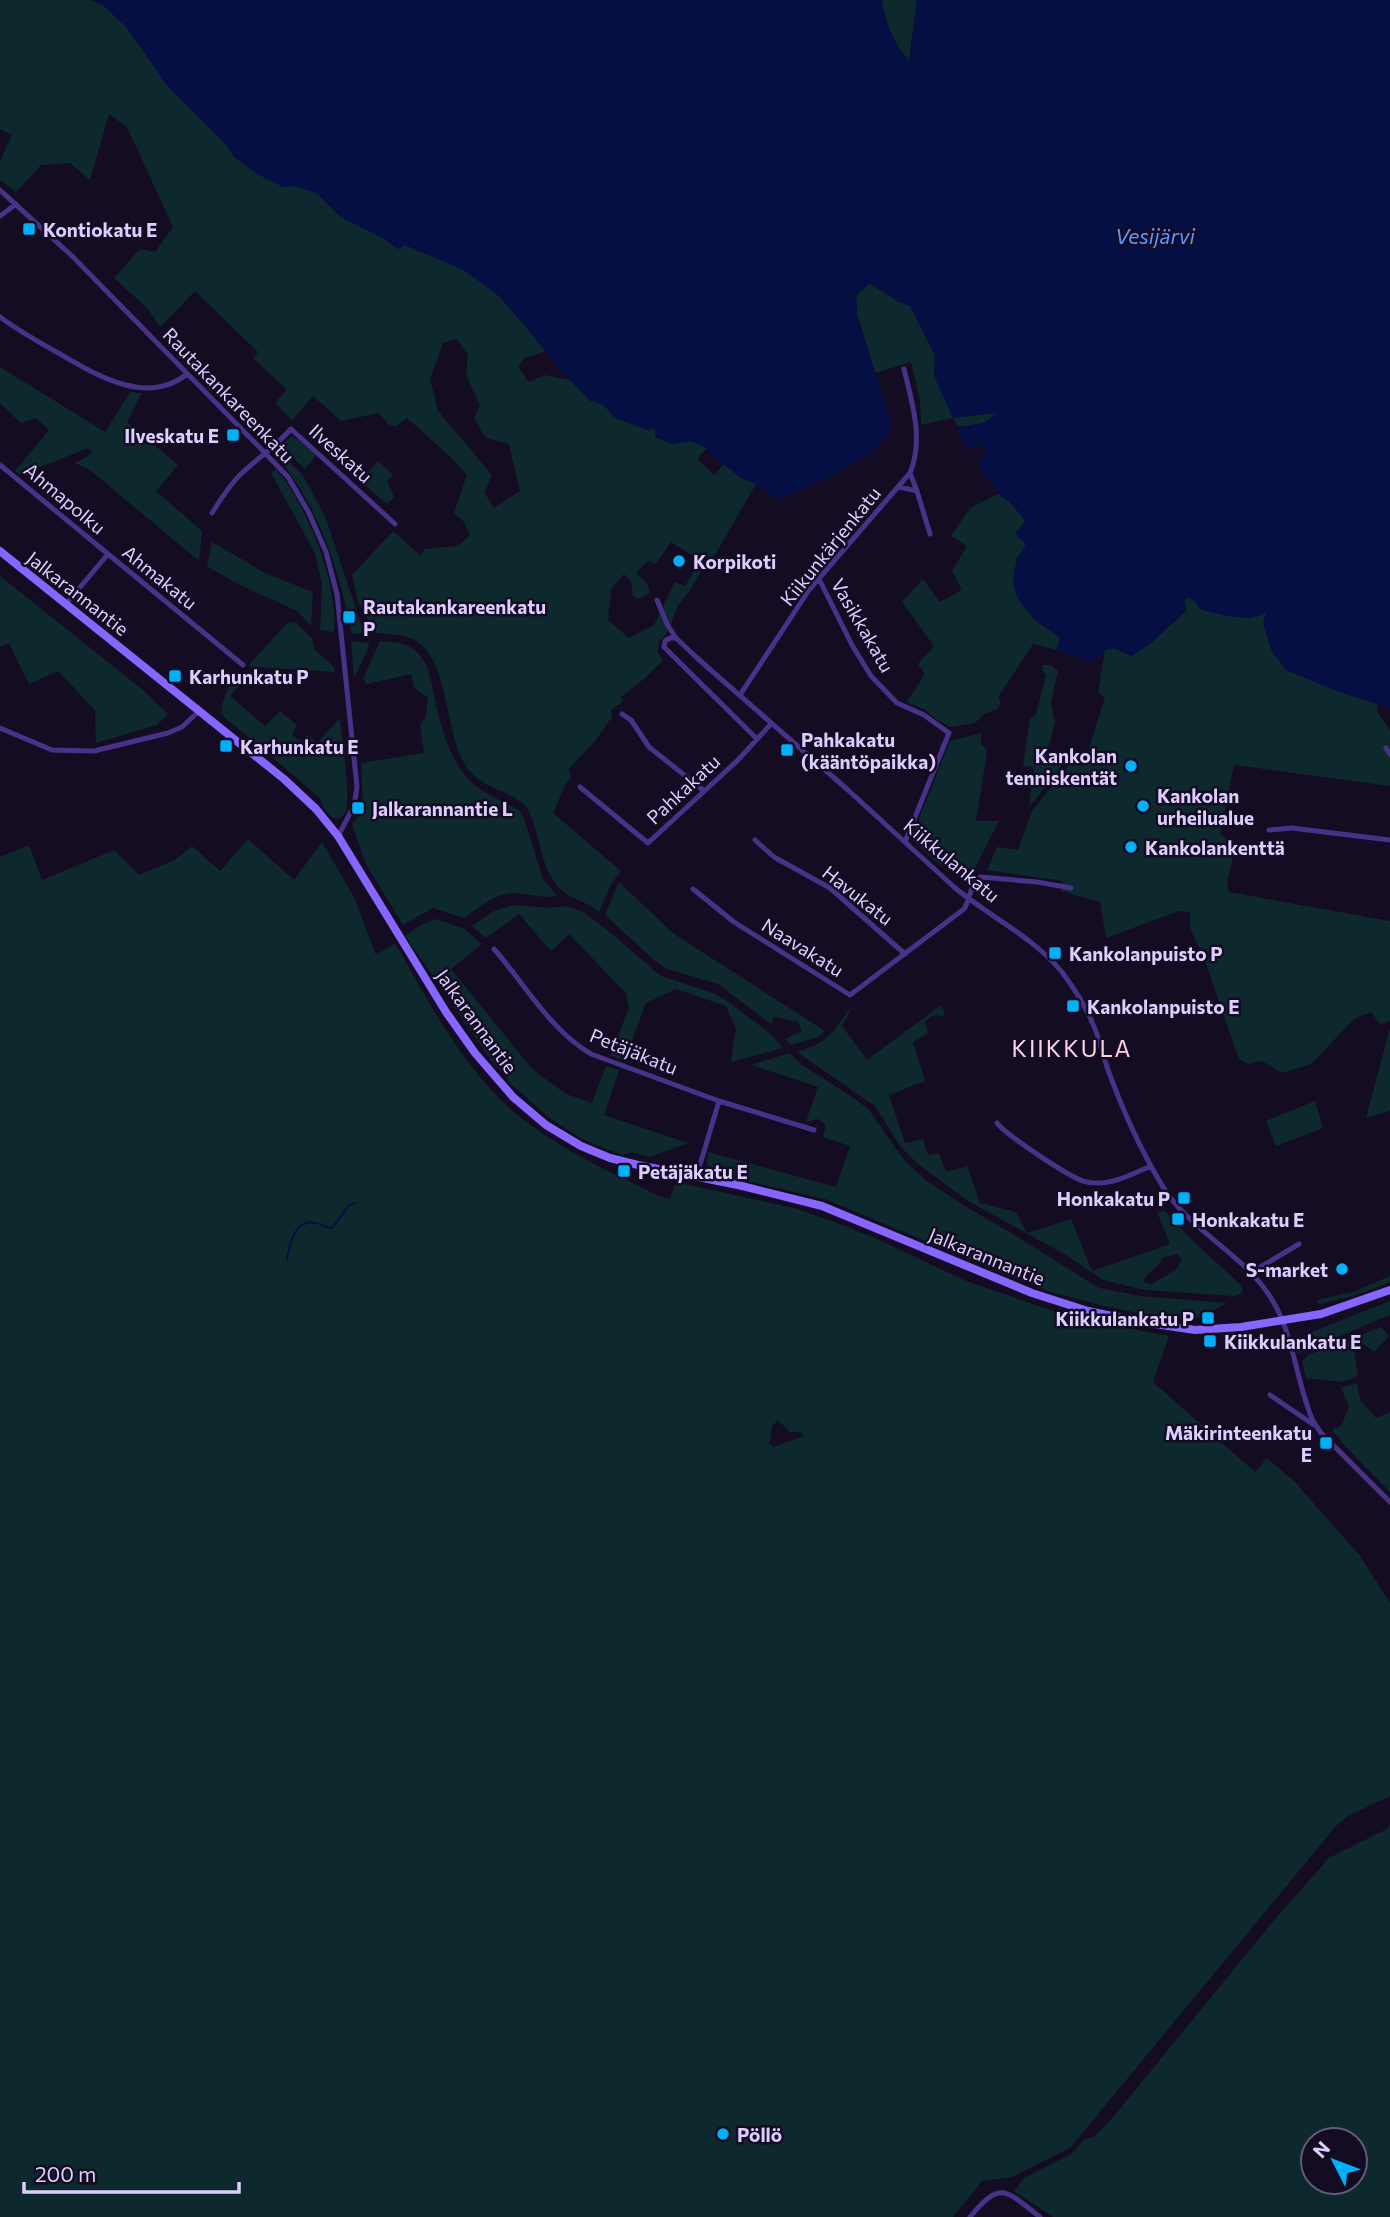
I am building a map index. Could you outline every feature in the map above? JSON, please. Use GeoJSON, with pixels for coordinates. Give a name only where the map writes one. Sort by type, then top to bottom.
{"type":"FeatureCollection","features":[{"type":"Feature","properties":{"kind":"main road","name":"Jalkarannantie"},"geometry":{"type":"LineString","coordinates":[[0,551],[284,779],[316,809],[338,836],[446,1012],[475,1054],[513,1097],[546,1125],[582,1146],[610,1158],[822,1206],[1032,1293],[1088,1311],[1141,1322],[1195,1330],[1220,1330],[1321,1314],[1390,1290]]}},
{"type":"Feature","properties":{"kind":"street","name":"Rautakankareenkatu"},"geometry":{"type":"LineString","coordinates":[[0,190],[72,256],[266,454],[288,477],[309,513],[326,552],[337,594],[357,787],[354,806],[338,836]]}},
{"type":"Feature","properties":{"kind":"street"},"geometry":{"type":"LineString","coordinates":[[0,216],[16,204]]}},
{"type":"Feature","properties":{"kind":"street"},"geometry":{"type":"LineString","coordinates":[[0,317],[63,356],[118,384],[138,388],[161,387],[178,381],[187,374]]}},
{"type":"Feature","properties":{"kind":"street","name":"Kiikunkärjenkatu"},"geometry":{"type":"LineString","coordinates":[[740,695],[809,590],[910,473],[915,461],[918,438],[904,369]]}},
{"type":"Feature","properties":{"kind":"street","name":"Ilveskatu"},"geometry":{"type":"LineString","coordinates":[[266,454],[291,429],[395,524]]}},
{"type":"Feature","properties":{"kind":"street"},"geometry":{"type":"LineString","coordinates":[[212,513],[228,488],[266,454]]}},
{"type":"Feature","properties":{"kind":"street","name":"Ahmapolku"},"geometry":{"type":"LineString","coordinates":[[1,466],[108,554]]}},
{"type":"Feature","properties":{"kind":"street"},"geometry":{"type":"LineString","coordinates":[[910,473],[930,534]]}},
{"type":"Feature","properties":{"kind":"street","name":"Kiikunkärjenkatu"},"geometry":{"type":"LineString","coordinates":[[899,487],[917,491]]}},
{"type":"Feature","properties":{"kind":"street","name":"Ahmakatu"},"geometry":{"type":"LineString","coordinates":[[66,604],[108,554],[243,665]]}},
{"type":"Feature","properties":{"kind":"street","name":"Vasikkakatu"},"geometry":{"type":"LineString","coordinates":[[819,579],[871,676],[897,703],[924,715],[949,733],[905,842]]}},
{"type":"Feature","properties":{"kind":"street"},"geometry":{"type":"LineString","coordinates":[[657,600],[676,638]]}},
{"type":"Feature","properties":{"kind":"street"},"geometry":{"type":"LineString","coordinates":[[676,638],[665,641],[664,647],[758,739]]}},
{"type":"Feature","properties":{"kind":"street","name":"Kiikkulankatu"},"geometry":{"type":"LineString","coordinates":[[676,638],[970,900],[1028,939],[1064,976],[1093,1022],[1107,1067],[1130,1124],[1166,1191],[1269,1294],[1283,1321],[1307,1408],[1317,1427]]}},
{"type":"Feature","properties":{"kind":"street"},"geometry":{"type":"LineString","coordinates":[[0,728],[52,750],[94,751],[168,733],[181,727],[199,711]]}},
{"type":"Feature","properties":{"kind":"street"},"geometry":{"type":"LineString","coordinates":[[621,714],[631,720],[649,747],[703,790]]}},
{"type":"Feature","properties":{"kind":"street","name":"Pahkakatu"},"geometry":{"type":"LineString","coordinates":[[580,787],[648,843],[738,760],[771,723]]}},
{"type":"Feature","properties":{"kind":"street"},"geometry":{"type":"LineString","coordinates":[[1269,830],[1292,828],[1390,841]]}},
{"type":"Feature","properties":{"kind":"street","name":"Havukatu"},"geometry":{"type":"LineString","coordinates":[[755,840],[774,857],[830,887],[905,954]]}},
{"type":"Feature","properties":{"kind":"street","name":"Naavakatu"},"geometry":{"type":"LineString","coordinates":[[693,889],[734,922],[850,995],[964,909],[970,900],[970,890],[974,883],[983,876],[1071,888]]}},
{"type":"Feature","properties":{"kind":"street","name":"Petäjäkatu"},"geometry":{"type":"LineString","coordinates":[[494,949],[560,1030],[591,1055],[719,1101],[814,1130]]}},
{"type":"Feature","properties":{"kind":"street"},"geometry":{"type":"LineString","coordinates":[[696,1178],[719,1101]]}},
{"type":"Feature","properties":{"kind":"street"},"geometry":{"type":"LineString","coordinates":[[997,1123],[1021,1143],[1076,1178],[1088,1182],[1109,1182],[1151,1166]]}},
{"type":"Feature","properties":{"kind":"street"},"geometry":{"type":"LineString","coordinates":[[1253,1276],[1262,1266],[1299,1244]]}},
{"type":"Feature","properties":{"kind":"street"},"geometry":{"type":"LineString","coordinates":[[1270,1395],[1317,1427],[1390,1502]]}},
{"type":"Feature","properties":{"kind":"street"},"geometry":{"type":"LineString","coordinates":[[970,2217],[984,2196],[994,2193],[1010,2194],[1040,2217]]}},
{"type":"Feature","properties":{"kind":"green space"},"geometry":{"type":"Polygon","coordinates":[[[0,0],[91,0],[104,6],[127,28],[167,85],[225,143],[234,157],[283,186],[294,186],[317,193],[341,217],[383,238],[398,249],[405,245],[464,270],[499,296],[546,351],[525,358],[518,367],[529,382],[544,375],[570,380],[590,401],[597,401],[611,412],[655,429],[655,437],[672,444],[691,441],[707,448],[697,459],[714,475],[724,464],[740,477],[756,484],[716,553],[709,559],[677,607],[669,630],[659,642],[658,653],[663,660],[621,697],[623,701],[611,710],[612,717],[595,741],[569,769],[571,778],[565,785],[553,813],[621,871],[611,884],[599,912],[567,894],[555,883],[525,805],[481,781],[467,768],[454,736],[440,678],[424,648],[407,637],[375,633],[358,601],[352,575],[393,531],[421,556],[424,549],[458,546],[470,535],[464,522],[454,513],[467,475],[407,418],[395,427],[388,424],[379,413],[341,421],[313,396],[292,420],[275,403],[287,390],[253,358],[258,352],[195,291],[160,327],[148,309],[114,278],[140,249],[155,252],[173,227],[127,127],[109,114],[90,180],[70,163],[41,165],[16,192],[0,180],[0,161],[12,135],[0,129],[0,0]],[[457,339],[443,343],[430,379],[438,411],[492,475],[484,492],[494,508],[520,491],[509,444],[486,438],[474,418],[480,405],[466,375],[468,355],[457,339]],[[671,542],[656,564],[648,561],[636,573],[647,583],[650,593],[638,599],[633,596],[631,581],[624,574],[611,589],[608,620],[629,638],[654,625],[675,582],[685,586],[701,561],[671,542]]]}},
{"type":"Feature","properties":{"kind":"green space"},"geometry":{"type":"Polygon","coordinates":[[[882,0],[917,0],[909,61],[891,33],[882,0]]]}},
{"type":"Feature","properties":{"kind":"green space"},"geometry":{"type":"Polygon","coordinates":[[[869,283],[910,306],[935,355],[934,376],[999,412],[984,423],[958,427],[953,418],[921,425],[920,401],[911,362],[875,373],[857,314],[856,296],[869,283]]]}},
{"type":"Feature","properties":{"kind":"green space"},"geometry":{"type":"Polygon","coordinates":[[[0,367],[105,432],[130,392],[142,393],[127,422],[178,465],[156,491],[202,531],[199,561],[90,470],[75,463],[93,453],[88,448],[21,475],[15,471],[49,430],[36,418],[21,423],[0,403],[0,367]]]}},
{"type":"Feature","properties":{"kind":"green space"},"geometry":{"type":"Polygon","coordinates":[[[292,437],[316,455],[305,469],[280,445],[292,437]]]}},
{"type":"Feature","properties":{"kind":"green space"},"geometry":{"type":"Polygon","coordinates":[[[287,460],[302,474],[325,516],[364,633],[352,634],[327,544],[297,483],[283,464],[287,460]]]}},
{"type":"Feature","properties":{"kind":"green space"},"geometry":{"type":"Polygon","coordinates":[[[378,461],[393,475],[387,481],[394,497],[387,504],[366,486],[364,477],[378,461]]]}},
{"type":"Feature","properties":{"kind":"green space"},"geometry":{"type":"Polygon","coordinates":[[[276,469],[299,503],[318,546],[331,591],[334,632],[320,630],[322,585],[315,553],[271,473],[276,469]]]}},
{"type":"Feature","properties":{"kind":"green space"},"geometry":{"type":"Polygon","coordinates":[[[998,494],[1011,503],[1027,528],[1026,544],[1016,559],[1032,618],[1060,638],[1057,650],[1033,644],[998,697],[1001,704],[997,709],[984,714],[975,723],[951,727],[924,709],[907,702],[925,674],[918,664],[934,646],[902,602],[923,579],[940,602],[962,590],[952,571],[967,546],[951,536],[970,508],[998,494]]]}},
{"type":"Feature","properties":{"kind":"green space"},"geometry":{"type":"Polygon","coordinates":[[[212,542],[267,574],[313,592],[311,626],[297,611],[234,582],[207,566],[212,542]]]}},
{"type":"Feature","properties":{"kind":"green space"},"geometry":{"type":"Polygon","coordinates":[[[0,576],[143,690],[168,714],[157,725],[96,743],[95,710],[58,671],[29,684],[9,643],[0,647],[0,576]]]}},
{"type":"Feature","properties":{"kind":"green space"},"geometry":{"type":"Polygon","coordinates":[[[1188,597],[1195,601],[1200,609],[1250,618],[1267,612],[1331,689],[1377,704],[1378,713],[1390,730],[1390,786],[1234,765],[1220,834],[1235,846],[1227,885],[1229,892],[1390,921],[1390,1021],[1380,1024],[1371,1012],[1355,1018],[1311,1064],[1282,1073],[1262,1061],[1248,1064],[1239,1059],[1205,961],[1190,928],[1190,912],[1179,911],[1106,938],[1100,902],[1061,891],[1063,881],[987,870],[997,847],[1018,850],[1032,811],[1077,755],[1087,755],[1105,697],[1098,693],[1105,650],[1115,648],[1131,656],[1151,643],[1186,611],[1184,601],[1188,597]]]}},
{"type":"Feature","properties":{"kind":"green space"},"geometry":{"type":"Polygon","coordinates":[[[295,622],[312,638],[315,650],[334,667],[335,672],[257,667],[254,669],[249,665],[287,623],[295,622]]]}},
{"type":"Feature","properties":{"kind":"green space"},"geometry":{"type":"Polygon","coordinates":[[[351,641],[369,643],[354,678],[351,641]]]}},
{"type":"Feature","properties":{"kind":"green space"},"geometry":{"type":"Polygon","coordinates":[[[380,641],[408,646],[419,654],[428,668],[439,716],[456,763],[477,787],[520,811],[543,879],[557,896],[506,894],[487,902],[464,918],[433,908],[403,925],[366,864],[352,824],[363,810],[361,763],[424,753],[420,726],[426,716],[428,698],[414,688],[411,674],[367,684],[363,679],[380,641]]]}},
{"type":"Feature","properties":{"kind":"green space"},"geometry":{"type":"Polygon","coordinates":[[[1043,665],[1051,665],[1058,671],[1051,703],[1055,722],[1046,756],[1070,756],[1029,807],[1034,771],[1032,767],[1023,766],[1030,718],[1036,715],[1046,675],[1042,670],[1043,665]]]}},
{"type":"Feature","properties":{"kind":"green space"},"geometry":{"type":"Polygon","coordinates":[[[239,674],[244,680],[230,696],[265,726],[280,711],[297,725],[292,735],[300,741],[308,735],[317,743],[340,718],[347,796],[345,813],[341,817],[333,818],[320,798],[221,714],[226,692],[239,674]]]}},
{"type":"Feature","properties":{"kind":"green space"},"geometry":{"type":"Polygon","coordinates":[[[981,733],[981,744],[987,751],[976,821],[999,821],[970,878],[937,863],[911,839],[950,741],[981,733]]]}},
{"type":"Feature","properties":{"kind":"green space"},"geometry":{"type":"Polygon","coordinates":[[[248,839],[294,880],[322,842],[354,897],[376,955],[395,943],[453,1041],[488,1086],[544,1135],[594,1164],[661,1197],[670,1199],[676,1182],[794,1208],[877,1239],[966,1281],[1071,1317],[1169,1336],[1153,1382],[1255,1472],[1267,1458],[1294,1481],[1360,1556],[1390,1603],[1390,1796],[1348,1816],[1336,1826],[1070,2148],[1012,2177],[982,2181],[953,2217],[0,2217],[0,857],[29,845],[42,880],[114,850],[139,875],[175,860],[192,846],[220,871],[248,839]],[[778,1420],[772,1426],[769,1444],[774,1447],[803,1436],[800,1432],[790,1432],[778,1420]]]}},
{"type":"Feature","properties":{"kind":"green space"},"geometry":{"type":"Polygon","coordinates":[[[619,882],[674,934],[825,1031],[818,1037],[791,1045],[785,1039],[802,1031],[798,1022],[774,1017],[771,1024],[718,984],[667,969],[654,960],[605,915],[619,882]]]}},
{"type":"Feature","properties":{"kind":"green space"},"geometry":{"type":"Polygon","coordinates":[[[514,905],[550,908],[568,906],[585,913],[661,976],[726,1000],[771,1034],[783,1048],[731,1062],[736,1029],[726,1006],[676,989],[646,1003],[625,1060],[610,1056],[629,1008],[626,993],[569,934],[551,951],[519,914],[486,938],[472,926],[494,911],[514,905]]]}},
{"type":"Feature","properties":{"kind":"green space"},"geometry":{"type":"Polygon","coordinates":[[[436,919],[464,929],[482,944],[451,969],[532,1069],[566,1094],[592,1103],[606,1066],[619,1070],[604,1115],[688,1143],[650,1157],[632,1152],[622,1155],[582,1139],[551,1119],[513,1086],[489,1057],[405,936],[436,919]]]}},
{"type":"Feature","properties":{"kind":"green space"},"geometry":{"type":"Polygon","coordinates":[[[853,1005],[842,1026],[867,1060],[941,1005],[945,1015],[932,1016],[925,1022],[928,1033],[913,1042],[925,1081],[889,1095],[905,1143],[923,1139],[928,1155],[939,1153],[946,1172],[967,1166],[980,1203],[1016,1212],[1027,1233],[1071,1219],[1092,1271],[1170,1244],[1157,1212],[1165,1211],[1240,1284],[1243,1289],[1241,1294],[1233,1296],[1145,1290],[1103,1280],[1066,1255],[968,1201],[918,1164],[900,1146],[875,1106],[797,1052],[825,1039],[853,1005]],[[1177,1254],[1162,1258],[1143,1282],[1152,1284],[1177,1269],[1182,1259],[1177,1254]]]}},
{"type":"Feature","properties":{"kind":"green space"},"geometry":{"type":"Polygon","coordinates":[[[1390,1028],[1390,1111],[1366,1118],[1390,1028]]]}},
{"type":"Feature","properties":{"kind":"green space"},"geometry":{"type":"Polygon","coordinates":[[[790,1053],[802,1065],[869,1110],[904,1160],[927,1181],[1099,1288],[1140,1296],[1227,1303],[1201,1317],[1171,1320],[1100,1305],[1051,1292],[825,1199],[717,1174],[707,1165],[708,1152],[836,1187],[850,1146],[823,1137],[826,1125],[818,1119],[806,1122],[818,1087],[751,1065],[790,1053]]]}},
{"type":"Feature","properties":{"kind":"green space"},"geometry":{"type":"Polygon","coordinates":[[[1315,1101],[1323,1128],[1276,1146],[1266,1121],[1315,1101]]]}},
{"type":"Feature","properties":{"kind":"green space"},"geometry":{"type":"Polygon","coordinates":[[[1390,1276],[1390,1282],[1364,1292],[1320,1304],[1316,1302],[1353,1292],[1390,1276]]]}},
{"type":"Feature","properties":{"kind":"green space"},"geometry":{"type":"Polygon","coordinates":[[[1390,1301],[1390,1315],[1297,1354],[1295,1342],[1304,1335],[1390,1301]]]}},
{"type":"Feature","properties":{"kind":"green space"},"geometry":{"type":"Polygon","coordinates":[[[1381,1327],[1389,1336],[1374,1352],[1364,1344],[1354,1348],[1358,1376],[1342,1382],[1306,1378],[1302,1361],[1308,1355],[1381,1327]]]}},
{"type":"Feature","properties":{"kind":"green space"},"geometry":{"type":"Polygon","coordinates":[[[1357,1383],[1360,1400],[1376,1418],[1390,1412],[1390,1492],[1332,1430],[1341,1426],[1349,1407],[1341,1388],[1357,1383]]]}},
{"type":"Feature","properties":{"kind":"green space"},"geometry":{"type":"Polygon","coordinates":[[[1390,1824],[1390,2217],[1053,2217],[1014,2191],[1024,2178],[1073,2153],[1083,2140],[1094,2137],[1114,2116],[1275,1919],[1329,1858],[1387,1829],[1390,1824]]]}},
{"type":"Feature","properties":{"kind":"water","name":"Vesijärvi"},"geometry":{"type":"Polygon","coordinates":[[[91,0],[882,0],[891,33],[909,61],[917,0],[1390,0],[1390,708],[1331,689],[1286,670],[1271,650],[1263,623],[1266,613],[1242,618],[1225,616],[1200,609],[1195,601],[1188,597],[1184,601],[1186,610],[1151,643],[1131,656],[1114,648],[1105,650],[1092,662],[1057,650],[1060,638],[1035,619],[1018,598],[1014,587],[1017,560],[1026,544],[1015,534],[1025,521],[1010,502],[998,494],[989,478],[985,478],[978,467],[987,453],[979,444],[969,449],[960,439],[958,427],[984,423],[997,413],[953,418],[934,376],[935,355],[910,306],[870,283],[856,296],[857,314],[892,428],[875,451],[839,472],[779,500],[758,485],[740,477],[707,448],[691,441],[672,444],[655,437],[655,429],[647,430],[613,417],[604,406],[591,401],[560,370],[499,296],[464,270],[405,245],[398,249],[383,238],[341,217],[317,193],[294,186],[283,187],[257,174],[234,157],[225,143],[167,85],[127,28],[104,6],[91,0]]]}},
{"type":"Feature","properties":{"kind":"waterway"},"geometry":{"type":"LineString","coordinates":[[287,1260],[289,1247],[298,1228],[309,1222],[332,1228],[349,1205],[355,1203]]}},
{"type":"Feature","properties":{"kind":"place","name":"Kontiokatu E"},"geometry":{"type":"Point","coordinates":[29,229]}},
{"type":"Feature","properties":{"kind":"place","name":"Ilveskatu E"},"geometry":{"type":"Point","coordinates":[233,435]}},
{"type":"Feature","properties":{"kind":"place","name":"Korpikoti"},"geometry":{"type":"Point","coordinates":[679,561]}},
{"type":"Feature","properties":{"kind":"place","name":"Rautakankareenkatu P"},"geometry":{"type":"Point","coordinates":[349,617]}},
{"type":"Feature","properties":{"kind":"place","name":"Karhunkatu P"},"geometry":{"type":"Point","coordinates":[175,676]}},
{"type":"Feature","properties":{"kind":"place","name":"Karhunkatu E"},"geometry":{"type":"Point","coordinates":[226,746]}},
{"type":"Feature","properties":{"kind":"place","name":"Pahkakatu (kääntöpaikka)"},"geometry":{"type":"Point","coordinates":[787,750]}},
{"type":"Feature","properties":{"kind":"place","name":"Kankolan tenniskentät"},"geometry":{"type":"Point","coordinates":[1131,766]}},
{"type":"Feature","properties":{"kind":"place","name":"Kankolan urheilualue"},"geometry":{"type":"Point","coordinates":[1143,806]}},
{"type":"Feature","properties":{"kind":"place","name":"Jalkarannantie L"},"geometry":{"type":"Point","coordinates":[358,808]}},
{"type":"Feature","properties":{"kind":"place","name":"Kankolankenttä"},"geometry":{"type":"Point","coordinates":[1131,847]}},
{"type":"Feature","properties":{"kind":"place","name":"Kankolanpuisto P"},"geometry":{"type":"Point","coordinates":[1055,953]}},
{"type":"Feature","properties":{"kind":"place","name":"Kankolanpuisto E"},"geometry":{"type":"Point","coordinates":[1073,1006]}},
{"type":"Feature","properties":{"kind":"place","name":"Petäjäkatu E"},"geometry":{"type":"Point","coordinates":[624,1171]}},
{"type":"Feature","properties":{"kind":"place","name":"Honkakatu P"},"geometry":{"type":"Point","coordinates":[1184,1198]}},
{"type":"Feature","properties":{"kind":"place","name":"Honkakatu E"},"geometry":{"type":"Point","coordinates":[1178,1219]}},
{"type":"Feature","properties":{"kind":"place","name":"S-market"},"geometry":{"type":"Point","coordinates":[1342,1269]}},
{"type":"Feature","properties":{"kind":"place","name":"Kiikkulankatu P"},"geometry":{"type":"Point","coordinates":[1208,1318]}},
{"type":"Feature","properties":{"kind":"place","name":"Kiikkulankatu E"},"geometry":{"type":"Point","coordinates":[1210,1341]}},
{"type":"Feature","properties":{"kind":"place","name":"Mäkirinteenkatu E"},"geometry":{"type":"Point","coordinates":[1326,1443]}},
{"type":"Feature","properties":{"kind":"place","name":"Pöllö"},"geometry":{"type":"Point","coordinates":[723,2134]}},
{"type":"Feature","properties":{"kind":"district","name":"KIIKKULA"},"geometry":{"type":"Point","coordinates":[1072,1048]}}]}
